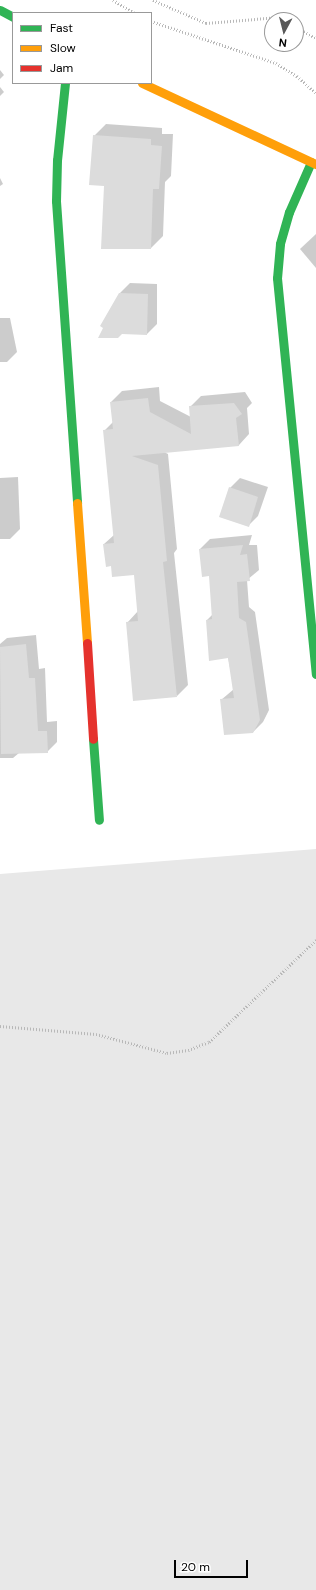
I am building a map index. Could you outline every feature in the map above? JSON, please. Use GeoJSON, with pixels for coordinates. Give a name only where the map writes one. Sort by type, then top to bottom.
{"type":"FeatureCollection","features":[{"type":"Feature","properties":{"kind":"street"},"geometry":{"type":"LineString","coordinates":[[0,10],[12,16]]}},
{"type":"Feature","properties":{"kind":"street"},"geometry":{"type":"LineString","coordinates":[[65,84],[56,160],[56,201],[99,820]]}},
{"type":"Feature","properties":{"kind":"street"},"geometry":{"type":"LineString","coordinates":[[144,84],[314,163],[289,212],[280,244],[277,278],[316,674]]}},
{"type":"Feature","properties":{"kind":"path"},"geometry":{"type":"LineString","coordinates":[[113,0],[133,12]]}},
{"type":"Feature","properties":{"kind":"path"},"geometry":{"type":"LineString","coordinates":[[153,0],[206,22],[264,18]]}},
{"type":"Feature","properties":{"kind":"path"},"geometry":{"type":"LineString","coordinates":[[152,21],[276,63],[297,76],[316,93]]}},
{"type":"Feature","properties":{"kind":"path"},"geometry":{"type":"LineString","coordinates":[[304,31],[316,38]]}},
{"type":"Feature","properties":{"kind":"path"},"geometry":{"type":"LineString","coordinates":[[0,1026],[96,1034],[167,1053],[188,1050],[209,1042],[316,940]]}},
{"type":"Feature","properties":{"kind":"shaded area"},"geometry":{"type":"Polygon","coordinates":[[[316,849],[316,1590],[0,1590],[0,874],[316,849]]]}},
{"type":"Feature","properties":{"kind":"building"},"geometry":{"type":"Polygon","coordinates":[[[93,135],[151,139],[151,145],[162,146],[159,189],[153,189],[151,249],[101,249],[104,186],[89,185],[93,135]]]}},
{"type":"Feature","properties":{"kind":"building"},"geometry":{"type":"Polygon","coordinates":[[[119,293],[148,294],[147,335],[122,334],[118,338],[98,338],[103,328],[100,326],[119,293]]]}},
{"type":"Feature","properties":{"kind":"building"},"geometry":{"type":"Polygon","coordinates":[[[148,398],[150,412],[191,434],[189,406],[234,403],[242,414],[236,418],[239,446],[132,456],[158,465],[167,561],[163,562],[177,697],[133,701],[126,622],[138,621],[134,575],[112,577],[111,566],[106,567],[103,544],[114,543],[103,430],[113,429],[110,402],[148,398]]]}},
{"type":"Feature","properties":{"kind":"building"},"geometry":{"type":"Polygon","coordinates":[[[229,487],[258,497],[249,527],[219,517],[229,487]]]}},
{"type":"Feature","properties":{"kind":"building"},"geometry":{"type":"Polygon","coordinates":[[[243,545],[240,555],[247,554],[250,581],[237,582],[239,618],[246,622],[260,720],[253,733],[224,735],[220,699],[234,698],[228,658],[209,661],[206,620],[212,619],[209,576],[202,577],[199,549],[243,545]]]}},
{"type":"Feature","properties":{"kind":"building"},"geometry":{"type":"Polygon","coordinates":[[[26,644],[29,678],[35,678],[38,731],[47,731],[48,753],[1,754],[0,647],[26,644]]]}},
{"type":"Feature","properties":{"kind":"traffic: fast"},"geometry":{"type":"LineString","coordinates":[[0,10],[12,16]]}},
{"type":"Feature","properties":{"kind":"traffic: fast"},"geometry":{"type":"LineString","coordinates":[[65,84],[57,160],[56,201],[77,503]]}},
{"type":"Feature","properties":{"kind":"traffic: fast"},"geometry":{"type":"LineString","coordinates":[[311,162],[289,212],[280,244],[277,278],[316,674]]}},
{"type":"Feature","properties":{"kind":"traffic: fast"},"geometry":{"type":"LineString","coordinates":[[93,739],[99,820]]}},
{"type":"Feature","properties":{"kind":"traffic: slow"},"geometry":{"type":"LineString","coordinates":[[144,84],[316,164]]}},
{"type":"Feature","properties":{"kind":"traffic: slow"},"geometry":{"type":"LineString","coordinates":[[77,503],[87,643]]}},
{"type":"Feature","properties":{"kind":"traffic: jam"},"geometry":{"type":"LineString","coordinates":[[87,643],[93,739]]}}]}
